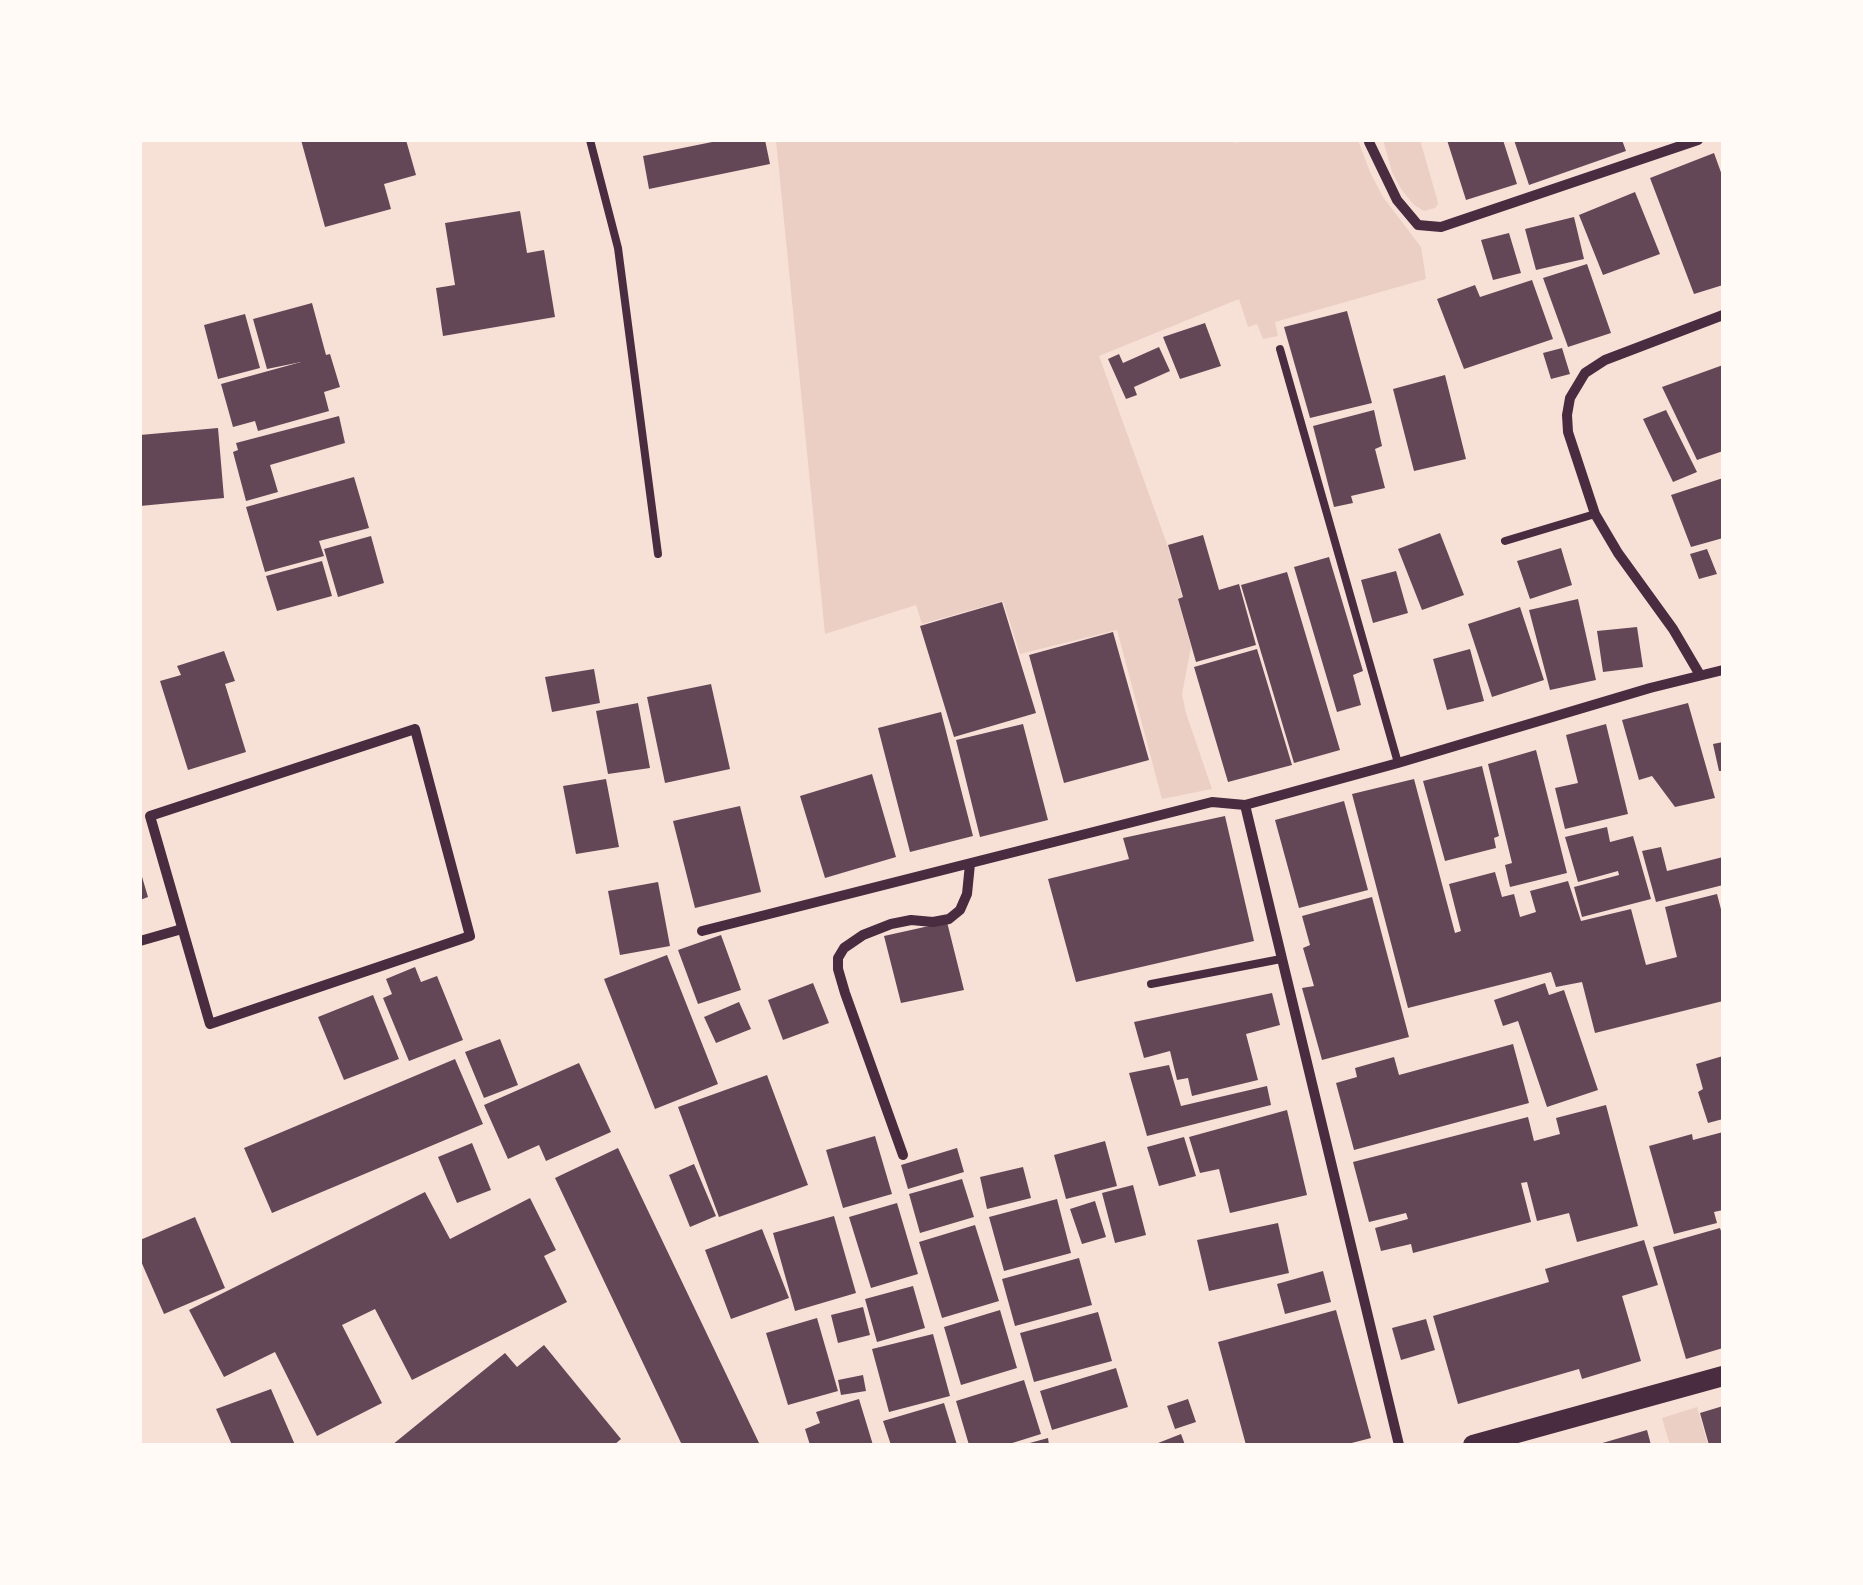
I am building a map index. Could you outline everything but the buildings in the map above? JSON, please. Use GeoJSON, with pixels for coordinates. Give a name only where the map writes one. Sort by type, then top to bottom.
{"type":"FeatureCollection","features":[{"type":"Feature","properties":{"kind":"main road"},"geometry":{"type":"LineString","coordinates":[[1473,1445],[1723,1376]]}},
{"type":"Feature","properties":{"kind":"street"},"geometry":{"type":"LineString","coordinates":[[1369,142],[1397,200],[1418,224],[1440,227],[1698,140]]}},
{"type":"Feature","properties":{"kind":"street"},"geometry":{"type":"LineString","coordinates":[[1700,675],[1595,514],[1568,432],[1567,416],[1570,398],[1585,374],[1605,360],[1723,315]]}},
{"type":"Feature","properties":{"kind":"street"},"geometry":{"type":"LineString","coordinates":[[702,931],[1212,802],[1245,805],[1605,700],[1723,670]]}},
{"type":"Feature","properties":{"kind":"street"},"geometry":{"type":"LineString","coordinates":[[415,729],[470,936],[210,1024],[182,929],[150,816],[415,729]]}},
{"type":"Feature","properties":{"kind":"street"},"geometry":{"type":"LineString","coordinates":[[1245,805],[1400,1445]]}},
{"type":"Feature","properties":{"kind":"street"},"geometry":{"type":"LineString","coordinates":[[903,1155],[838,969],[838,958],[844,948],[863,935],[891,924],[949,919],[960,910],[968,894],[970,864]]}},
{"type":"Feature","properties":{"kind":"street"},"geometry":{"type":"LineString","coordinates":[[140,941],[182,929]]}},
{"type":"Feature","properties":{"kind":"lane"},"geometry":{"type":"LineString","coordinates":[[590,140],[618,248],[658,554]]}},
{"type":"Feature","properties":{"kind":"lane"},"geometry":{"type":"LineString","coordinates":[[1280,349],[1398,763]]}},
{"type":"Feature","properties":{"kind":"lane"},"geometry":{"type":"LineString","coordinates":[[1505,542],[1595,514]]}},
{"type":"Feature","properties":{"kind":"lane"},"geometry":{"type":"LineString","coordinates":[[1151,984],[1281,959]]}},
{"type":"Feature","properties":{"kind":"shaded area"},"geometry":{"type":"Polygon","coordinates":[[[776,140],[1358,140],[1383,197],[1421,247],[1426,279],[1275,322],[1278,336],[1263,339],[1257,324],[1248,327],[1239,299],[1099,356],[1167,544],[1182,597],[1178,600],[1191,647],[1182,694],[1212,789],[1162,799],[1117,630],[1020,654],[1003,601],[922,624],[916,605],[825,634],[776,140]]]}},
{"type":"Feature","properties":{"kind":"shaded area"},"geometry":{"type":"Polygon","coordinates":[[[1383,140],[1420,140],[1437,199],[1435,208],[1424,211],[1401,189],[1383,140]]]}},
{"type":"Feature","properties":{"kind":"shaded area"},"geometry":{"type":"Polygon","coordinates":[[[1697,1407],[1708,1445],[1670,1445],[1662,1418],[1697,1407]]]}}]}
